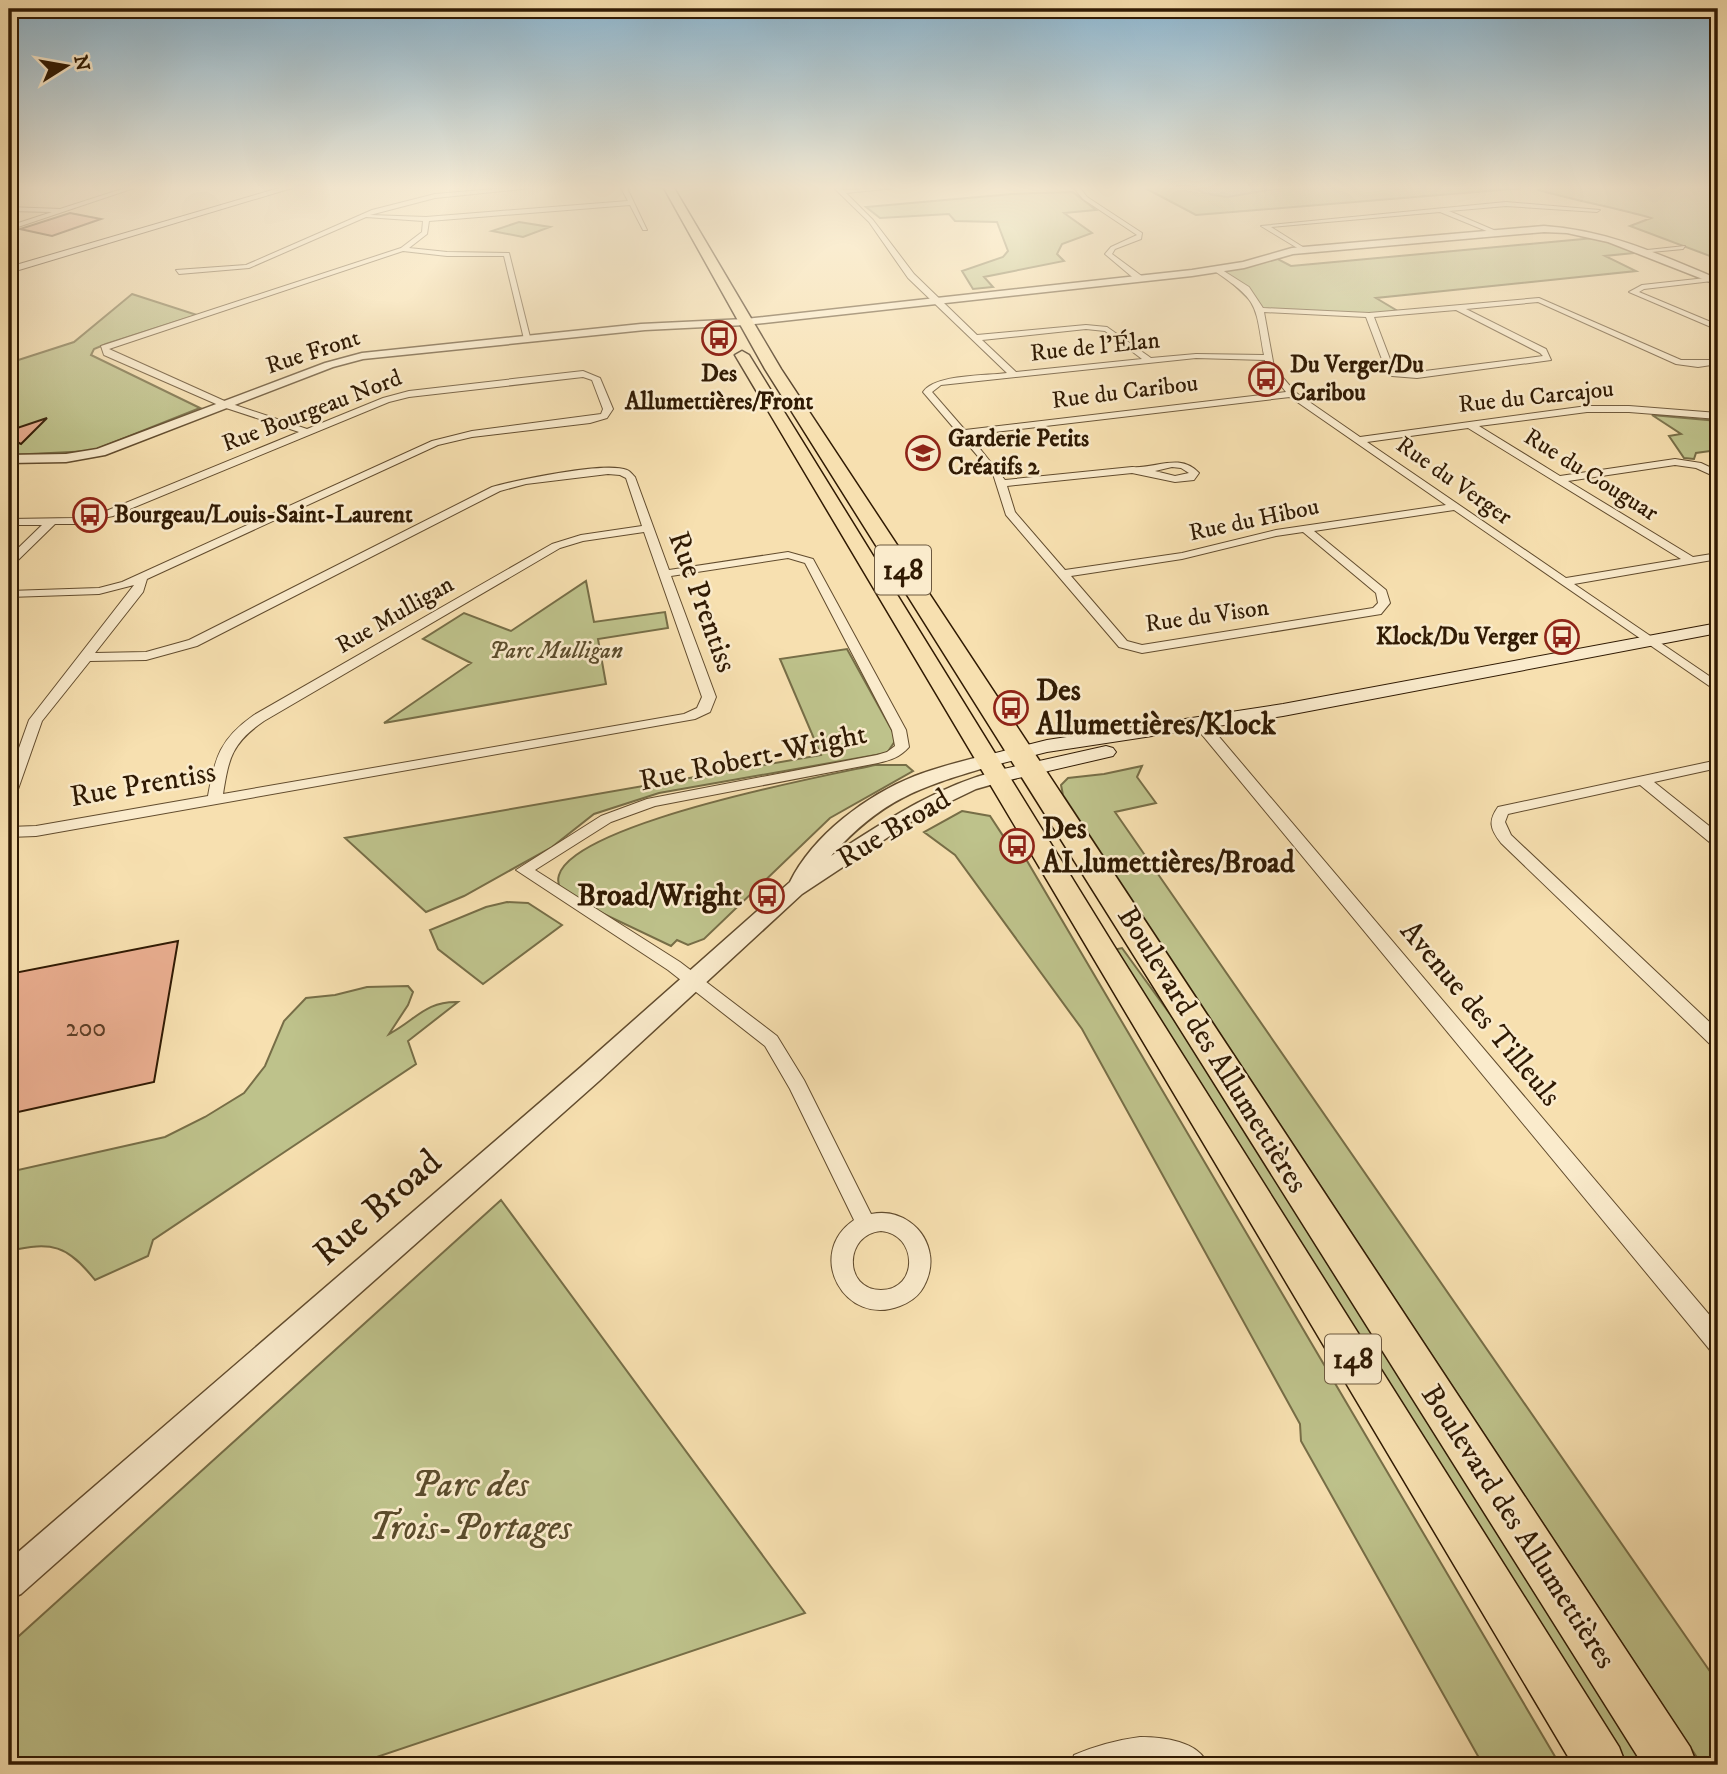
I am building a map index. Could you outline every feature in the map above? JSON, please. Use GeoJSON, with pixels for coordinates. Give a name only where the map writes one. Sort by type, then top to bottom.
{"type":"FeatureCollection","features":[{"type":"Feature","properties":{"kind":"highway","name":"Boulevard des Allumettières"},"geometry":{"type":"LineString","coordinates":[[713,271],[732,325],[992,769],[1601,1765]]}},
{"type":"Feature","properties":{"kind":"highway","name":"Boulevard des Allumettières"},"geometry":{"type":"LineString","coordinates":[[732,325],[1025,760],[1672,1765]]}},
{"type":"Feature","properties":{"kind":"main road"},"geometry":{"type":"LineString","coordinates":[[992,769],[1025,760],[1718,628]]}},
{"type":"Feature","properties":{"kind":"street"},"geometry":{"type":"LineString","coordinates":[[179,272],[196,271]]}},
{"type":"Feature","properties":{"kind":"street"},"geometry":{"type":"LineString","coordinates":[[307,432],[226,405],[107,353],[104,348],[340,271]]}},
{"type":"Feature","properties":{"kind":"street"},"geometry":{"type":"LineString","coordinates":[[511,271],[528,339]]}},
{"type":"Feature","properties":{"kind":"street"},"geometry":{"type":"LineString","coordinates":[[908,271],[1014,375]]}},
{"type":"Feature","properties":{"kind":"street"},"geometry":{"type":"LineString","coordinates":[[1129,271],[1140,279]]}},
{"type":"Feature","properties":{"kind":"street","name":"Rue Front"},"geometry":{"type":"LineString","coordinates":[[9,459],[89,455],[350,359],[388,352],[641,327],[732,325],[934,298],[1212,271]]}},
{"type":"Feature","properties":{"kind":"street"},"geometry":{"type":"LineString","coordinates":[[1220,271],[1246,289],[1261,310],[1369,315],[1513,300],[1544,300],[1679,362],[1718,362]]}},
{"type":"Feature","properties":{"kind":"street","name":"Rue Front"},"geometry":{"type":"LineString","coordinates":[[1690,271],[1715,281]]}},
{"type":"Feature","properties":{"kind":"street"},"geometry":{"type":"LineString","coordinates":[[1715,281],[1642,287],[1633,292],[1718,328]]}},
{"type":"Feature","properties":{"kind":"street"},"geometry":{"type":"LineString","coordinates":[[1369,315],[1388,368],[1395,374],[1430,373],[1548,358],[1543,351],[1457,307]]}},
{"type":"Feature","properties":{"kind":"street","name":"Rue du Verger"},"geometry":{"type":"LineString","coordinates":[[1261,310],[1267,358],[1272,373],[1292,394],[1718,688]]}},
{"type":"Feature","properties":{"kind":"street"},"geometry":{"type":"LineString","coordinates":[[976,338],[1102,327],[1148,360]]}},
{"type":"Feature","properties":{"kind":"street","name":"Rue de l'Élan"},"geometry":{"type":"LineString","coordinates":[[929,387],[940,383],[1203,355],[1267,358]]}},
{"type":"Feature","properties":{"kind":"street","name":"Rue Bourgeau Nord"},"geometry":{"type":"LineString","coordinates":[[9,522],[87,519],[118,511],[386,400],[409,394],[577,374],[596,378],[608,410],[604,416],[590,420],[444,439],[142,578],[99,591],[9,594]]}},
{"type":"Feature","properties":{"kind":"street","name":"Rue du Vison"},"geometry":{"type":"LineString","coordinates":[[929,387],[929,395],[1003,483],[1005,501],[1010,513],[1123,644],[1142,649],[1377,611],[1384,603],[1382,592],[1305,528]]}},
{"type":"Feature","properties":{"kind":"street","name":"Rue du Caribou"},"geometry":{"type":"LineString","coordinates":[[962,433],[1292,394]]}},
{"type":"Feature","properties":{"kind":"street","name":"Rue du Carcajou"},"geometry":{"type":"LineString","coordinates":[[1359,440],[1587,409],[1648,410],[1718,416]]}},
{"type":"Feature","properties":{"kind":"street","name":"Rue du Couguar"},"geometry":{"type":"LineString","coordinates":[[1470,425],[1690,561]]}},
{"type":"Feature","properties":{"kind":"street"},"geometry":{"type":"LineString","coordinates":[[1558,479],[1675,462],[1698,465],[1718,475]]}},
{"type":"Feature","properties":{"kind":"street"},"geometry":{"type":"LineString","coordinates":[[1003,483],[1148,470]]}},
{"type":"Feature","properties":{"kind":"street","name":"Rue Prentiss"},"geometry":{"type":"LineString","coordinates":[[9,832],[36,831],[697,715],[709,704],[709,697],[630,477],[623,471],[514,483],[486,493],[193,643],[154,654],[86,657]]}},
{"type":"Feature","properties":{"kind":"street","name":"Rue du Hibou"},"geometry":{"type":"LineString","coordinates":[[1062,573],[1182,556],[1305,528],[1455,507]]}},
{"type":"Feature","properties":{"kind":"street"},"geometry":{"type":"LineString","coordinates":[[9,563],[51,522]]}},
{"type":"Feature","properties":{"kind":"street","name":"Rue Mulligan"},"geometry":{"type":"LineString","coordinates":[[215,799],[227,745],[233,736],[259,718],[556,546],[594,535],[647,528]]}},
{"type":"Feature","properties":{"kind":"street","name":"Rue Robert-Wright"},"geometry":{"type":"LineString","coordinates":[[665,574],[788,555],[809,561],[899,730],[902,747],[892,755],[878,759],[652,802],[606,819],[524,870],[694,981]]}},
{"type":"Feature","properties":{"kind":"street"},"geometry":{"type":"LineString","coordinates":[[1564,582],[1718,556]]}},
{"type":"Feature","properties":{"kind":"street"},"geometry":{"type":"LineString","coordinates":[[9,795],[36,720],[139,590],[142,578]]}},
{"type":"Feature","properties":{"kind":"street","name":"Avenue des Tilleuls"},"geometry":{"type":"LineString","coordinates":[[1202,727],[1718,1342]]}},
{"type":"Feature","properties":{"kind":"street"},"geometry":{"type":"LineString","coordinates":[[1718,764],[1503,810],[1497,818],[1497,828],[1506,839],[1718,1041]]}},
{"type":"Feature","properties":{"kind":"street","name":"Rue Broad"},"geometry":{"type":"LineString","coordinates":[[9,1582],[795,890],[913,812],[969,785],[992,769]]}},
{"type":"Feature","properties":{"kind":"street"},"geometry":{"type":"LineString","coordinates":[[1642,780],[1718,841]]}},
{"type":"Feature","properties":{"kind":"street"},"geometry":{"type":"LineString","coordinates":[[694,981],[771,1041],[797,1085],[866,1224]]}},
{"type":"Feature","properties":{"kind":"street"},"geometry":{"type":"LineString","coordinates":[[1084,1765],[1106,1757],[1156,1749],[1185,1758],[1194,1765]]}},
{"type":"Feature","properties":{"kind":"green space"},"geometry":{"type":"Polygon","coordinates":[[[962,271],[1015,271],[984,277],[993,287],[973,289],[962,271]]]}},
{"type":"Feature","properties":{"kind":"green space"},"geometry":{"type":"Polygon","coordinates":[[[1220,271],[1636,271],[1376,298],[1401,313],[1369,315],[1260,310],[1220,271]]]}},
{"type":"Feature","properties":{"kind":"green space"},"geometry":{"type":"Polygon","coordinates":[[[132,294],[197,315],[106,344],[94,349],[91,355],[200,408],[92,451],[9,455],[9,363],[74,342],[132,294]]]}},
{"type":"Feature","properties":{"kind":"green space"},"geometry":{"type":"Polygon","coordinates":[[[1652,415],[1718,421],[1718,450],[1696,453],[1694,459],[1684,458],[1669,436],[1681,434],[1652,415]]]}},
{"type":"Feature","properties":{"kind":"green space","name":"Parc Mulligan"},"geometry":{"type":"Polygon","coordinates":[[[586,581],[594,622],[665,612],[668,628],[598,639],[606,684],[384,723],[471,663],[423,639],[464,613],[511,631],[586,581]]]}},
{"type":"Feature","properties":{"kind":"green space"},"geometry":{"type":"Polygon","coordinates":[[[847,649],[894,734],[895,741],[887,753],[659,793],[594,814],[552,847],[464,896],[426,912],[345,838],[821,755],[780,659],[847,649]]]}},
{"type":"Feature","properties":{"kind":"green space"},"geometry":{"type":"Polygon","coordinates":[[[875,765],[906,765],[913,771],[830,818],[704,939],[688,945],[677,940],[671,946],[566,896],[560,873],[583,851],[627,829],[684,810],[746,794],[875,765]]]}},
{"type":"Feature","properties":{"kind":"green space"},"geometry":{"type":"Polygon","coordinates":[[[1142,766],[1137,777],[1156,803],[1115,812],[1718,1683],[1718,1765],[1702,1765],[1063,795],[1061,785],[1068,778],[1142,766]]]}},
{"type":"Feature","properties":{"kind":"green space"},"geometry":{"type":"Polygon","coordinates":[[[962,811],[990,816],[1013,851],[1020,849],[1560,1765],[1483,1765],[1301,1441],[1300,1424],[1082,1029],[955,855],[924,832],[962,811]]]}},
{"type":"Feature","properties":{"kind":"green space"},"geometry":{"type":"Polygon","coordinates":[[[507,902],[528,903],[562,925],[483,984],[438,949],[430,930],[486,907],[507,902]]]}},
{"type":"Feature","properties":{"kind":"green space"},"geometry":{"type":"Polygon","coordinates":[[[1122,948],[1207,1065],[1651,1765],[1618,1765],[1113,950],[1122,948]]]}},
{"type":"Feature","properties":{"kind":"green space"},"geometry":{"type":"Polygon","coordinates":[[[408,986],[413,992],[408,1005],[389,1034],[429,1008],[458,1002],[408,1041],[416,1064],[153,1240],[148,1256],[95,1280],[76,1259],[58,1249],[37,1246],[9,1251],[9,1172],[165,1137],[244,1093],[265,1066],[284,1021],[306,998],[335,995],[367,987],[408,986]]]}},
{"type":"Feature","properties":{"kind":"green space","name":"Parc des Trois-Portages"},"geometry":{"type":"Polygon","coordinates":[[[501,1200],[805,1613],[353,1765],[9,1765],[9,1645],[501,1200]]]}},
{"type":"Feature","properties":{"kind":"building"},"geometry":{"type":"Polygon","coordinates":[[[47,418],[21,444],[9,438],[14,429],[47,418]]]}},
{"type":"Feature","properties":{"kind":"building"},"geometry":{"type":"Polygon","coordinates":[[[178,941],[154,1082],[9,1114],[9,974],[178,941]]]}},
{"type":"Feature","properties":{"kind":"place","name":"Des Allumettières/Front"},"geometry":{"type":"Point","coordinates":[719,338]}},
{"type":"Feature","properties":{"kind":"place","name":"Du Verger/Du Caribou"},"geometry":{"type":"Point","coordinates":[1266,379]}},
{"type":"Feature","properties":{"kind":"place","name":"Garderie Petits Créatifs 2"},"geometry":{"type":"Point","coordinates":[923,453]}},
{"type":"Feature","properties":{"kind":"place","name":"Bourgeau/Louis-Saint-Laurent"},"geometry":{"type":"Point","coordinates":[90,515]}},
{"type":"Feature","properties":{"kind":"place","name":"Klock/Du Verger"},"geometry":{"type":"Point","coordinates":[1562,637]}},
{"type":"Feature","properties":{"kind":"place","name":"Des Allumettières/Klock"},"geometry":{"type":"Point","coordinates":[1011,708]}},
{"type":"Feature","properties":{"kind":"place","name":"Des ALlumettières/Broad"},"geometry":{"type":"Point","coordinates":[1017,846]}},
{"type":"Feature","properties":{"kind":"place","name":"Broad/Wright"},"geometry":{"type":"Point","coordinates":[767,896]}}]}
